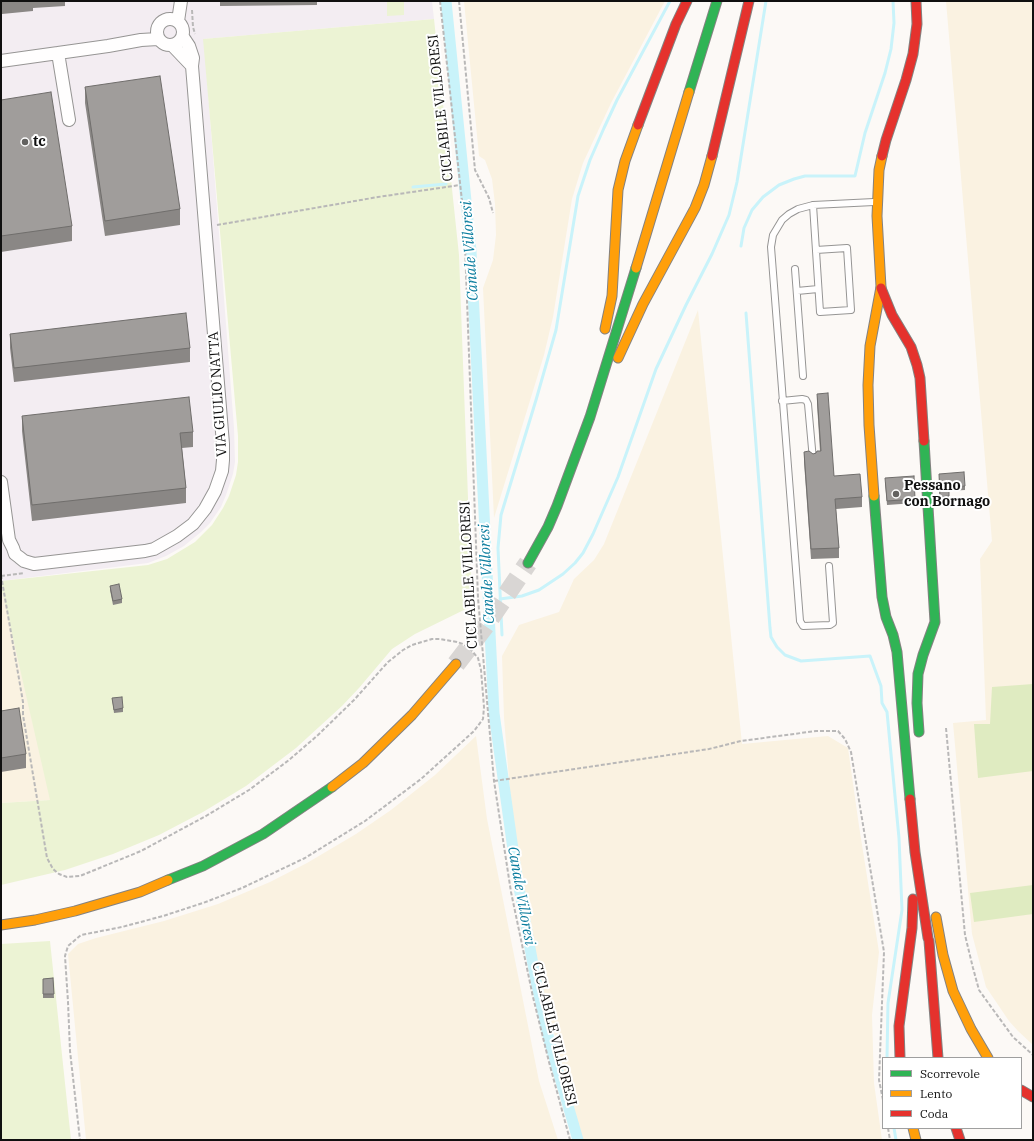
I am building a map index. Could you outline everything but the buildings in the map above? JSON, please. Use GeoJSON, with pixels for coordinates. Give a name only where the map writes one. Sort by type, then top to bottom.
{"type":"FeatureCollection","features":[{"type":"Feature","properties":{"kind":"main road"},"geometry":{"type":"LineString","coordinates":[[604,334],[612,296],[618,190],[625,161],[676,24],[687,1]]}},
{"type":"Feature","properties":{"kind":"main road"},"geometry":{"type":"LineString","coordinates":[[528,563],[548,527],[557,506],[590,417],[717,1]]}},
{"type":"Feature","properties":{"kind":"main road"},"geometry":{"type":"LineString","coordinates":[[590,417],[644,304],[695,208],[704,186],[749,1]]}},
{"type":"Feature","properties":{"kind":"main road"},"geometry":{"type":"LineString","coordinates":[[916,1],[917,24],[913,54],[879,170],[877,202],[881,287],[868,358],[869,425],[882,597],[897,652],[916,852],[928,938],[938,1057]]}},
{"type":"Feature","properties":{"kind":"main road"},"geometry":{"type":"LineString","coordinates":[[881,287],[892,315],[911,347],[920,378],[935,622],[921,660],[918,674],[917,703],[920,742]]}},
{"type":"Feature","properties":{"kind":"main road"},"geometry":{"type":"LineString","coordinates":[[590,417],[599,358]]}},
{"type":"Feature","properties":{"kind":"main road"},"geometry":{"type":"LineString","coordinates":[[1,925],[75,911],[140,892],[203,866],[263,834],[320,796],[362,762],[412,716],[456,664]]}},
{"type":"Feature","properties":{"kind":"main road"},"geometry":{"type":"LineString","coordinates":[[900,1057],[899,1026],[912,928],[916,852]]}},
{"type":"Feature","properties":{"kind":"main road"},"geometry":{"type":"LineString","coordinates":[[928,883],[928,938]]}},
{"type":"Feature","properties":{"kind":"main road"},"geometry":{"type":"LineString","coordinates":[[934,909],[942,955],[952,986],[971,1029],[987,1057]]}},
{"type":"Feature","properties":{"kind":"main road"},"geometry":{"type":"LineString","coordinates":[[1022,1091],[1033,1097]]}},
{"type":"Feature","properties":{"kind":"main road"},"geometry":{"type":"LineString","coordinates":[[913,1129],[916,1140]]}},
{"type":"Feature","properties":{"kind":"main road"},"geometry":{"type":"LineString","coordinates":[[956,1129],[960,1140]]}},
{"type":"Feature","properties":{"kind":"street"},"geometry":{"type":"LineString","coordinates":[[175,19],[184,3]]}},
{"type":"Feature","properties":{"kind":"street"},"geometry":{"type":"LineString","coordinates":[[175,19],[162,21],[158,33],[163,43],[172,45],[192,66]]}},
{"type":"Feature","properties":{"kind":"street"},"geometry":{"type":"LineString","coordinates":[[172,45],[181,41],[183,36],[183,29],[175,19]]}},
{"type":"Feature","properties":{"kind":"street"},"geometry":{"type":"LineString","coordinates":[[1,61],[108,46],[141,40],[158,33]]}},
{"type":"Feature","properties":{"kind":"street","name":"VIA GIULIO NATTA"},"geometry":{"type":"LineString","coordinates":[[1,482],[9,540],[15,554],[24,561],[34,564],[154,549],[177,536],[193,524],[205,509],[215,491],[222,471],[223,444],[192,53],[183,36]]}},
{"type":"Feature","properties":{"kind":"street"},"geometry":{"type":"LineString","coordinates":[[58,53],[69,120]]}},
{"type":"Feature","properties":{"kind":"lane"},"geometry":{"type":"LineString","coordinates":[[829,566],[833,623],[830,625],[803,626],[800,621],[771,244],[775,230],[785,217],[798,209],[813,205],[877,202]]}},
{"type":"Feature","properties":{"kind":"lane"},"geometry":{"type":"LineString","coordinates":[[813,205],[820,312],[851,310],[847,248],[816,250]]}},
{"type":"Feature","properties":{"kind":"lane"},"geometry":{"type":"LineString","coordinates":[[795,269],[803,376]]}},
{"type":"Feature","properties":{"kind":"lane"},"geometry":{"type":"LineString","coordinates":[[797,291],[818,289]]}},
{"type":"Feature","properties":{"kind":"lane"},"geometry":{"type":"LineString","coordinates":[[782,401],[802,399],[808,402],[813,460]]}},
{"type":"Feature","properties":{"kind":"path","name":"CICLABILE VILLORESI"},"geometry":{"type":"LineString","coordinates":[[440,1],[464,219],[478,598],[494,781],[511,892],[533,997],[570,1140]]}},
{"type":"Feature","properties":{"kind":"path"},"geometry":{"type":"LineString","coordinates":[[459,1],[475,170],[489,198],[493,213]]}},
{"type":"Feature","properties":{"kind":"path"},"geometry":{"type":"LineString","coordinates":[[184,3],[193,26],[196,40]]}},
{"type":"Feature","properties":{"kind":"path"},"geometry":{"type":"LineString","coordinates":[[213,226],[378,197],[460,185]]}},
{"type":"Feature","properties":{"kind":"path"},"geometry":{"type":"LineString","coordinates":[[27,573],[1,575],[17,675],[23,702],[23,714],[47,858],[53,869],[59,874],[67,877],[80,876],[147,848],[217,810],[249,790],[289,760],[318,735],[350,705],[388,662],[407,647],[425,640],[440,639],[463,644],[478,658],[482,677],[484,707],[483,719],[474,731],[452,752],[399,797],[353,829],[305,858],[255,882],[216,898],[149,920],[81,934],[68,946],[65,956],[70,1051],[80,1140]]}},
{"type":"Feature","properties":{"kind":"path"},"geometry":{"type":"LineString","coordinates":[[478,658],[483,658]]}},
{"type":"Feature","properties":{"kind":"path"},"geometry":{"type":"LineString","coordinates":[[483,719],[488,718]]}},
{"type":"Feature","properties":{"kind":"path"},"geometry":{"type":"LineString","coordinates":[[946,728],[965,935],[973,968],[979,990],[1013,1036],[1033,1055]]}},
{"type":"Feature","properties":{"kind":"path"},"geometry":{"type":"LineString","coordinates":[[494,781],[709,749],[740,741],[816,731],[838,731],[845,739],[851,752],[884,952],[879,1080],[882,1095]]}},
{"type":"Feature","properties":{"kind":"path"},"geometry":{"type":"LineString","coordinates":[[888,1129],[890,1140]]}},
{"type":"Feature","properties":{"kind":"shaded area"},"geometry":{"type":"Polygon","coordinates":[[[1,1],[432,1],[434,19],[204,39],[234,428],[235,462],[233,474],[226,495],[221,507],[210,523],[184,546],[166,556],[148,563],[1,581],[1,1]]]}},
{"type":"Feature","properties":{"kind":"shaded area"},"geometry":{"type":"Polygon","coordinates":[[[464,1],[665,1],[611,103],[583,163],[572,199],[553,317],[544,355],[494,518],[483,288],[493,260],[496,235],[495,204],[492,179],[485,160],[479,156],[464,1]]]}},
{"type":"Feature","properties":{"kind":"shaded area"},"geometry":{"type":"Polygon","coordinates":[[[946,1],[1033,1],[1033,1045],[1009,1021],[986,987],[972,934],[953,723],[986,720],[980,559],[992,541],[946,1]]]}},
{"type":"Feature","properties":{"kind":"shaded area"},"geometry":{"type":"Polygon","coordinates":[[[698,310],[742,744],[828,736],[848,748],[879,952],[872,1015],[874,1083],[882,1140],[582,1140],[540,978],[520,869],[510,792],[504,718],[502,656],[519,625],[559,612],[574,579],[594,560],[604,544],[698,310]]]}},
{"type":"Feature","properties":{"kind":"shaded area"},"geometry":{"type":"Polygon","coordinates":[[[1,585],[51,800],[1,803],[1,585]]]}},
{"type":"Feature","properties":{"kind":"shaded area"},"geometry":{"type":"Polygon","coordinates":[[[476,736],[487,819],[539,1081],[558,1140],[86,1140],[68,954],[78,944],[96,938],[164,921],[218,904],[270,882],[307,863],[356,834],[391,810],[435,775],[476,736]]]}},
{"type":"Feature","properties":{"kind":"green space"},"geometry":{"type":"Polygon","coordinates":[[[387,1],[404,1],[404,15],[387,16],[387,1]]]}},
{"type":"Feature","properties":{"kind":"green space"},"geometry":{"type":"Polygon","coordinates":[[[434,19],[459,255],[472,606],[415,634],[392,649],[342,706],[296,748],[246,786],[203,812],[159,835],[113,854],[65,870],[1,885],[1,803],[50,800],[1,581],[148,565],[167,559],[195,542],[212,525],[229,496],[236,475],[238,462],[238,436],[203,39],[434,19]]]}},
{"type":"Feature","properties":{"kind":"green space"},"geometry":{"type":"Polygon","coordinates":[[[1033,684],[1033,771],[978,778],[974,724],[990,724],[992,687],[1033,684]]]}},
{"type":"Feature","properties":{"kind":"green space"},"geometry":{"type":"Polygon","coordinates":[[[1033,885],[1033,914],[974,922],[970,893],[1033,885]]]}},
{"type":"Feature","properties":{"kind":"green space"},"geometry":{"type":"Polygon","coordinates":[[[50,941],[71,1140],[1,1140],[1,944],[50,941]]]}},
{"type":"Feature","properties":{"kind":"waterway","name":"Canale Villoresi"},"geometry":{"type":"LineString","coordinates":[[446,1],[471,251],[494,713],[516,871],[536,981],[549,1040],[578,1140]]}},
{"type":"Feature","properties":{"kind":"waterway"},"geometry":{"type":"LineString","coordinates":[[502,635],[498,548],[501,515],[556,330],[578,196],[590,160],[617,100],[670,1]]}},
{"type":"Feature","properties":{"kind":"waterway"},"geometry":{"type":"LineString","coordinates":[[500,599],[522,596],[539,590],[563,574],[583,553],[593,534],[618,477],[656,369],[712,254],[729,215],[737,182],[766,1]]}},
{"type":"Feature","properties":{"kind":"waterway"},"geometry":{"type":"LineString","coordinates":[[741,246],[744,228],[752,210],[763,197],[779,185],[805,176],[855,176],[865,133],[885,73],[891,49],[894,23],[893,1]]}},
{"type":"Feature","properties":{"kind":"waterway"},"geometry":{"type":"LineString","coordinates":[[413,187],[446,184]]}},
{"type":"Feature","properties":{"kind":"waterway"},"geometry":{"type":"LineString","coordinates":[[746,313],[771,637],[777,647],[785,655],[801,661],[870,656],[881,686],[882,703],[887,712],[899,838],[902,910],[888,1003],[887,1057]]}},
{"type":"Feature","properties":{"kind":"waterway"},"geometry":{"type":"LineString","coordinates":[[894,1129],[896,1140]]}},
{"type":"Feature","properties":{"kind":"tunnel"},"geometry":{"type":"LineString","coordinates":[[456,664],[485,626],[528,563]]}},
{"type":"Feature","properties":{"kind":"traffic: fast"},"geometry":{"type":"LineString","coordinates":[[689,92],[717,1]]}},
{"type":"Feature","properties":{"kind":"traffic: fast"},"geometry":{"type":"LineString","coordinates":[[528,563],[548,527],[557,506],[590,417],[636,268]]}},
{"type":"Feature","properties":{"kind":"traffic: fast"},"geometry":{"type":"LineString","coordinates":[[919,732],[917,703],[918,674],[935,622],[924,441]]}},
{"type":"Feature","properties":{"kind":"traffic: fast"},"geometry":{"type":"LineString","coordinates":[[874,496],[882,597],[886,617],[893,635],[897,652],[910,799]]}},
{"type":"Feature","properties":{"kind":"traffic: fast"},"geometry":{"type":"LineString","coordinates":[[168,880],[203,866],[263,834],[332,787]]}},
{"type":"Feature","properties":{"kind":"traffic: slow"},"geometry":{"type":"LineString","coordinates":[[636,268],[689,92]]}},
{"type":"Feature","properties":{"kind":"traffic: slow"},"geometry":{"type":"LineString","coordinates":[[605,329],[612,296],[618,190],[625,161],[638,125]]}},
{"type":"Feature","properties":{"kind":"traffic: slow"},"geometry":{"type":"LineString","coordinates":[[618,358],[643,304],[695,208],[704,185],[712,156]]}},
{"type":"Feature","properties":{"kind":"traffic: slow"},"geometry":{"type":"LineString","coordinates":[[874,496],[868,385],[870,346],[881,287],[877,216],[879,170],[882,156]]}},
{"type":"Feature","properties":{"kind":"traffic: slow"},"geometry":{"type":"LineString","coordinates":[[332,787],[363,763],[412,715],[456,664]]}},
{"type":"Feature","properties":{"kind":"traffic: slow"},"geometry":{"type":"LineString","coordinates":[[1,925],[35,920],[75,911],[140,892],[168,880]]}},
{"type":"Feature","properties":{"kind":"traffic: slow"},"geometry":{"type":"LineString","coordinates":[[936,917],[943,955],[953,991],[971,1029],[987,1057]]}},
{"type":"Feature","properties":{"kind":"traffic: slow"},"geometry":{"type":"LineString","coordinates":[[913,1129],[916,1140]]}},
{"type":"Feature","properties":{"kind":"traffic: jam"},"geometry":{"type":"LineString","coordinates":[[638,125],[676,24],[687,1]]}},
{"type":"Feature","properties":{"kind":"traffic: jam"},"geometry":{"type":"LineString","coordinates":[[712,156],[749,1]]}},
{"type":"Feature","properties":{"kind":"traffic: jam"},"geometry":{"type":"LineString","coordinates":[[882,156],[913,54],[917,24],[916,1]]}},
{"type":"Feature","properties":{"kind":"traffic: jam"},"geometry":{"type":"LineString","coordinates":[[881,288],[892,315],[911,347],[917,365],[920,378],[924,441]]}},
{"type":"Feature","properties":{"kind":"traffic: jam"},"geometry":{"type":"LineString","coordinates":[[910,799],[915,852],[928,938]]}},
{"type":"Feature","properties":{"kind":"traffic: jam"},"geometry":{"type":"LineString","coordinates":[[900,1057],[899,1026],[912,928],[913,899]]}},
{"type":"Feature","properties":{"kind":"traffic: jam"},"geometry":{"type":"LineString","coordinates":[[929,941],[938,1057]]}},
{"type":"Feature","properties":{"kind":"traffic: jam"},"geometry":{"type":"LineString","coordinates":[[1022,1091],[1033,1097]]}},
{"type":"Feature","properties":{"kind":"traffic: jam"},"geometry":{"type":"LineString","coordinates":[[956,1129],[960,1140]]}},
{"type":"Feature","properties":{"kind":"place","name":"tc"},"geometry":{"type":"Point","coordinates":[25,142]}},
{"type":"Feature","properties":{"kind":"place","name":"Pessano con Bornago"},"geometry":{"type":"Point","coordinates":[896,494]}}]}
